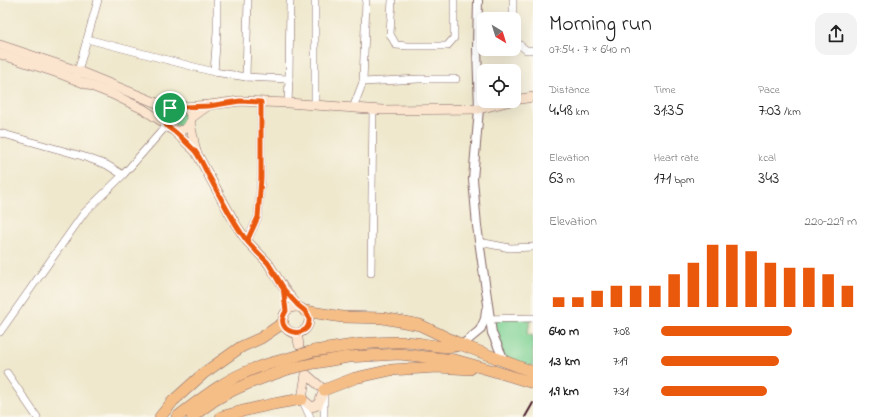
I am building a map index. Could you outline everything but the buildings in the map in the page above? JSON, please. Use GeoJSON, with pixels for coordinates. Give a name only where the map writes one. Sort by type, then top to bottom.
{"type":"FeatureCollection","features":[{"type":"Feature","properties":{"kind":"highway"},"geometry":{"type":"LineString","coordinates":[[302,309],[342,317],[383,318],[420,325],[462,345],[504,360],[530,376]]}},
{"type":"Feature","properties":{"kind":"highway"},"geometry":{"type":"LineString","coordinates":[[160,417],[173,401],[204,373],[241,347],[261,338],[283,323]]}},
{"type":"Feature","properties":{"kind":"highway"},"geometry":{"type":"LineString","coordinates":[[192,417],[213,401],[313,351],[359,344],[403,342],[453,347],[462,345]]}},
{"type":"Feature","properties":{"kind":"highway"},"geometry":{"type":"LineString","coordinates":[[177,417],[207,394],[226,382],[253,369],[287,364],[315,363],[348,357],[399,354],[455,360],[494,371]]}},
{"type":"Feature","properties":{"kind":"highway"},"geometry":{"type":"LineString","coordinates":[[324,390],[355,378],[391,370],[437,367],[494,371],[530,376]]}},
{"type":"Feature","properties":{"kind":"highway"},"geometry":{"type":"LineString","coordinates":[[221,417],[273,404],[302,399]]}},
{"type":"Feature","properties":{"kind":"main road"},"geometry":{"type":"LineString","coordinates":[[0,45],[77,76],[170,108]]}},
{"type":"Feature","properties":{"kind":"main road"},"geometry":{"type":"LineString","coordinates":[[0,54],[61,74],[77,76],[143,109],[169,127],[196,152]]}},
{"type":"Feature","properties":{"kind":"main road"},"geometry":{"type":"LineString","coordinates":[[521,99],[533,97]]}},
{"type":"Feature","properties":{"kind":"main road"},"geometry":{"type":"LineString","coordinates":[[209,106],[190,121],[187,128],[184,130],[177,131],[169,127],[165,116],[166,111],[174,105],[184,107],[209,106],[240,101],[372,109],[483,108]]}},
{"type":"Feature","properties":{"kind":"main road"},"geometry":{"type":"LineString","coordinates":[[184,107],[190,112],[190,121],[196,152],[236,225],[247,241],[268,263],[283,287],[309,318],[307,326],[301,332],[292,332],[288,330],[283,323],[284,314],[286,311],[283,287]]}},
{"type":"Feature","properties":{"kind":"main road"},"geometry":{"type":"LineString","coordinates":[[286,311],[290,308],[302,309]]}},
{"type":"Feature","properties":{"kind":"main road"},"geometry":{"type":"LineString","coordinates":[[297,333],[299,345]]}},
{"type":"Feature","properties":{"kind":"main road"},"geometry":{"type":"LineString","coordinates":[[306,374],[316,382],[324,390],[318,405],[312,407],[302,399],[306,374]]}},
{"type":"Feature","properties":{"kind":"street"},"geometry":{"type":"LineString","coordinates":[[77,76],[98,0]]}},
{"type":"Feature","properties":{"kind":"street"},"geometry":{"type":"LineString","coordinates":[[214,72],[217,32],[217,0]]}},
{"type":"Feature","properties":{"kind":"street"},"geometry":{"type":"LineString","coordinates":[[246,77],[248,0]]}},
{"type":"Feature","properties":{"kind":"street"},"geometry":{"type":"LineString","coordinates":[[288,103],[290,0]]}},
{"type":"Feature","properties":{"kind":"street"},"geometry":{"type":"LineString","coordinates":[[315,0],[315,105]]}},
{"type":"Feature","properties":{"kind":"street"},"geometry":{"type":"LineString","coordinates":[[353,108],[363,82],[366,0]]}},
{"type":"Feature","properties":{"kind":"street"},"geometry":{"type":"LineString","coordinates":[[392,0],[390,34],[396,45],[447,46],[454,38],[454,0]]}},
{"type":"Feature","properties":{"kind":"street"},"geometry":{"type":"LineString","coordinates":[[478,0],[477,48],[479,109],[473,179],[487,297],[487,319],[504,360]]}},
{"type":"Feature","properties":{"kind":"street"},"geometry":{"type":"LineString","coordinates":[[513,0],[513,12]]}},
{"type":"Feature","properties":{"kind":"street"},"geometry":{"type":"LineString","coordinates":[[87,39],[214,72],[246,77],[289,79]]}},
{"type":"Feature","properties":{"kind":"street"},"geometry":{"type":"LineString","coordinates":[[521,46],[526,50],[533,50]]}},
{"type":"Feature","properties":{"kind":"street"},"geometry":{"type":"LineString","coordinates":[[363,82],[456,79]]}},
{"type":"Feature","properties":{"kind":"street"},"geometry":{"type":"LineString","coordinates":[[247,241],[258,217],[261,178],[261,102]]}},
{"type":"Feature","properties":{"kind":"street"},"geometry":{"type":"LineString","coordinates":[[371,273],[372,109]]}},
{"type":"Feature","properties":{"kind":"street"},"geometry":{"type":"LineString","coordinates":[[0,332],[84,214],[169,127]]}},
{"type":"Feature","properties":{"kind":"street"},"geometry":{"type":"LineString","coordinates":[[0,133],[82,156],[107,165],[123,175]]}},
{"type":"Feature","properties":{"kind":"street"},"geometry":{"type":"LineString","coordinates":[[480,242],[510,248],[533,247]]}},
{"type":"Feature","properties":{"kind":"street"},"geometry":{"type":"LineString","coordinates":[[487,319],[533,318]]}},
{"type":"Feature","properties":{"kind":"street"},"geometry":{"type":"LineString","coordinates":[[462,345],[480,330],[487,319]]}},
{"type":"Feature","properties":{"kind":"street"},"geometry":{"type":"LineString","coordinates":[[7,373],[37,417]]}},
{"type":"Feature","properties":{"kind":"street"},"geometry":{"type":"LineString","coordinates":[[324,390],[324,417]]}},
{"type":"Feature","properties":{"kind":"street"},"geometry":{"type":"LineString","coordinates":[[302,399],[310,417]]}},
{"type":"Feature","properties":{"kind":"green space"},"geometry":{"type":"Polygon","coordinates":[[[179,112],[184,114],[186,119],[184,124],[179,126],[174,124],[172,119],[174,114],[179,112]]]}},
{"type":"Feature","properties":{"kind":"green space"},"geometry":{"type":"Polygon","coordinates":[[[531,318],[527,334],[533,336],[533,372],[504,360],[490,319],[531,318]]]}},
{"type":"Feature","properties":{"kind":"railway"},"geometry":{"type":"LineString","coordinates":[[525,417],[533,403]]}},
{"type":"Feature","properties":{"kind":"route"},"geometry":{"type":"LineString","coordinates":[[170,108],[166,111],[165,116],[168,127],[196,152],[236,225],[247,241],[268,263],[298,307],[302,308],[308,314],[309,322],[305,329],[301,332],[292,332],[285,327],[283,323],[284,314],[286,311],[283,287],[268,263],[247,241],[258,217],[261,178],[261,102],[240,101],[209,106],[184,107],[174,105],[170,108]]}}]}
